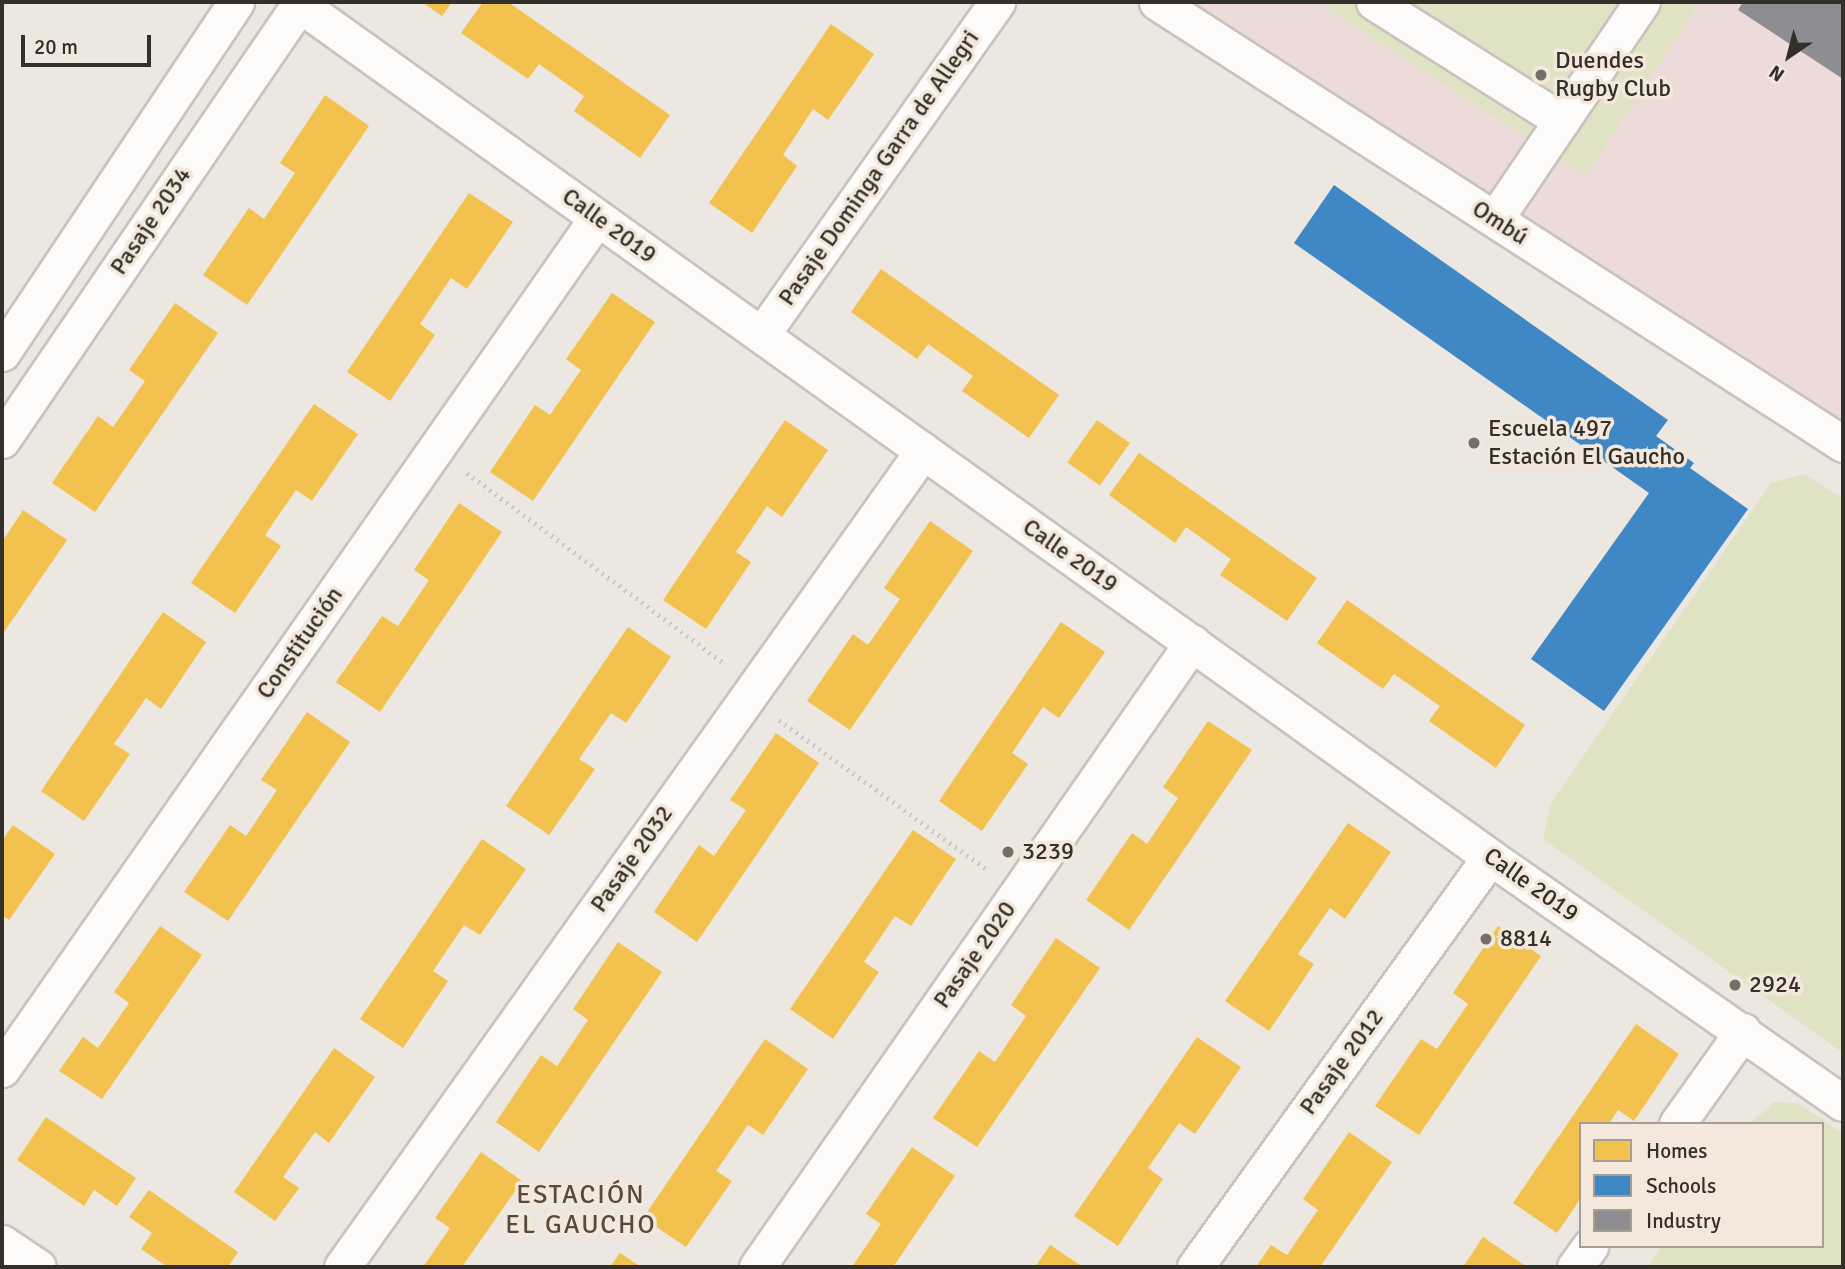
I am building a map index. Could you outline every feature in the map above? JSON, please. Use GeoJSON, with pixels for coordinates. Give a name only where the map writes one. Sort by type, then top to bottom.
{"type":"FeatureCollection","features":[{"type":"Feature","properties":{"kind":"street"},"geometry":{"type":"LineString","coordinates":[[2,353],[236,2]]}},
{"type":"Feature","properties":{"kind":"street","name":"Pasaje Dominga Garra de Allegri"},"geometry":{"type":"LineString","coordinates":[[762,334],[997,2]]}},
{"type":"Feature","properties":{"kind":"street","name":"Ombú"},"geometry":{"type":"LineString","coordinates":[[1157,2],[1843,444]]}},
{"type":"Feature","properties":{"kind":"street"},"geometry":{"type":"LineString","coordinates":[[1374,2],[1562,121]]}},
{"type":"Feature","properties":{"kind":"street"},"geometry":{"type":"LineString","coordinates":[[1495,219],[1642,2]]}},
{"type":"Feature","properties":{"kind":"street","name":"Calle 2019"},"geometry":{"type":"LineString","coordinates":[[300,3],[1490,857],[1843,1103]]}},
{"type":"Feature","properties":{"kind":"street","name":"Pasaje 2034"},"geometry":{"type":"LineString","coordinates":[[2,440],[300,3]]}},
{"type":"Feature","properties":{"kind":"street","name":"Constitución"},"geometry":{"type":"LineString","coordinates":[[2,1069],[597,218]]}},
{"type":"Feature","properties":{"kind":"street","name":"Pasaje 2032"},"geometry":{"type":"LineString","coordinates":[[342,1267],[923,451]]}},
{"type":"Feature","properties":{"kind":"street","name":"Pasaje 2020"},"geometry":{"type":"LineString","coordinates":[[757,1267],[1192,643]]}},
{"type":"Feature","properties":{"kind":"street","name":"Pasaje 2012"},"geometry":{"type":"LineString","coordinates":[[1195,1267],[1490,857]]}},
{"type":"Feature","properties":{"kind":"street"},"geometry":{"type":"LineString","coordinates":[[1678,1122],[1743,1031]]}},
{"type":"Feature","properties":{"kind":"street"},"geometry":{"type":"LineString","coordinates":[[2,1243],[38,1267]]}},
{"type":"Feature","properties":{"kind":"street"},"geometry":{"type":"LineString","coordinates":[[1575,1267],[1589,1248]]}},
{"type":"Feature","properties":{"kind":"shaded area"},"geometry":{"type":"Polygon","coordinates":[[[1157,2],[1843,2],[1843,444],[1157,2]]]}},
{"type":"Feature","properties":{"kind":"green space","name":"Duendes Rugby Club"},"geometry":{"type":"Polygon","coordinates":[[[1317,2],[1699,2],[1586,176],[1317,2]]]}},
{"type":"Feature","properties":{"kind":"green space"},"geometry":{"type":"Polygon","coordinates":[[[1805,474],[1843,499],[1843,1053],[1543,839],[1551,803],[1771,483],[1805,474]]]}},
{"type":"Feature","properties":{"kind":"green space"},"geometry":{"type":"Polygon","coordinates":[[[1774,1102],[1800,1104],[1843,1134],[1843,1267],[1647,1267],[1661,1248],[1824,1248],[1824,1122],[1752,1122],[1774,1102]]]}},
{"type":"Feature","properties":{"kind":"building: Homes"},"geometry":{"type":"Polygon","coordinates":[[[422,2],[452,2],[442,16],[422,2]]]}},
{"type":"Feature","properties":{"kind":"building: Homes"},"geometry":{"type":"Polygon","coordinates":[[[483,2],[508,2],[670,115],[640,158],[574,111],[584,96],[539,64],[528,79],[461,33],[483,2]]]}},
{"type":"Feature","properties":{"kind":"building: Homes"},"geometry":{"type":"Polygon","coordinates":[[[831,24],[874,54],[828,120],[813,109],[783,155],[797,166],[752,233],[709,203],[831,24]]]}},
{"type":"Feature","properties":{"kind":"building: Homes"},"geometry":{"type":"Polygon","coordinates":[[[325,95],[369,126],[247,305],[203,275],[249,208],[264,219],[295,173],[280,163],[325,95]]]}},
{"type":"Feature","properties":{"kind":"building: Homes"},"geometry":{"type":"Polygon","coordinates":[[[469,193],[513,222],[467,289],[451,278],[420,324],[435,335],[390,401],[347,372],[469,193]]]}},
{"type":"Feature","properties":{"kind":"building: Homes"},"geometry":{"type":"Polygon","coordinates":[[[881,269],[1059,395],[1029,438],[962,391],[973,376],[928,344],[917,359],[851,312],[881,269]]]}},
{"type":"Feature","properties":{"kind":"building: Homes"},"geometry":{"type":"Polygon","coordinates":[[[612,293],[655,322],[533,501],[490,472],[535,405],[550,415],[581,370],[566,359],[612,293]]]}},
{"type":"Feature","properties":{"kind":"building: Homes"},"geometry":{"type":"Polygon","coordinates":[[[175,303],[218,333],[95,512],[52,483],[98,416],[113,427],[145,381],[129,370],[175,303]]]}},
{"type":"Feature","properties":{"kind":"building: Homes"},"geometry":{"type":"Polygon","coordinates":[[[314,404],[358,434],[312,501],[296,490],[265,535],[281,546],[235,613],[191,583],[314,404]]]}},
{"type":"Feature","properties":{"kind":"building: Homes"},"geometry":{"type":"Polygon","coordinates":[[[785,420],[828,450],[782,517],[767,506],[736,552],[751,562],[706,629],[663,600],[785,420]]]}},
{"type":"Feature","properties":{"kind":"building: Homes"},"geometry":{"type":"Polygon","coordinates":[[[1097,420],[1130,443],[1100,486],[1067,463],[1097,420]]]}},
{"type":"Feature","properties":{"kind":"building: Homes"},"geometry":{"type":"Polygon","coordinates":[[[1139,453],[1317,578],[1287,621],[1220,575],[1231,559],[1186,527],[1175,543],[1109,495],[1139,453]]]}},
{"type":"Feature","properties":{"kind":"building: Homes"},"geometry":{"type":"Polygon","coordinates":[[[459,503],[502,532],[380,712],[336,682],[382,616],[398,626],[429,580],[414,570],[459,503]]]}},
{"type":"Feature","properties":{"kind":"building: Homes"},"geometry":{"type":"Polygon","coordinates":[[[23,510],[67,540],[2,635],[2,542],[23,510]]]}},
{"type":"Feature","properties":{"kind":"building: Homes"},"geometry":{"type":"Polygon","coordinates":[[[930,521],[973,551],[850,730],[807,701],[853,634],[868,645],[900,599],[884,588],[930,521]]]}},
{"type":"Feature","properties":{"kind":"building: Homes"},"geometry":{"type":"Polygon","coordinates":[[[1347,600],[1525,725],[1496,768],[1429,721],[1440,706],[1394,674],[1383,689],[1317,643],[1347,600]]]}},
{"type":"Feature","properties":{"kind":"building: Homes"},"geometry":{"type":"Polygon","coordinates":[[[163,612],[206,642],[161,709],[146,698],[114,744],[130,754],[84,821],[41,791],[163,612]]]}},
{"type":"Feature","properties":{"kind":"building: Homes"},"geometry":{"type":"Polygon","coordinates":[[[1061,622],[1105,652],[1059,718],[1043,707],[1012,753],[1028,764],[982,831],[939,801],[1061,622]]]}},
{"type":"Feature","properties":{"kind":"building: Homes"},"geometry":{"type":"Polygon","coordinates":[[[628,627],[671,657],[626,723],[611,713],[579,759],[595,769],[549,835],[506,806],[628,627]]]}},
{"type":"Feature","properties":{"kind":"building: Homes"},"geometry":{"type":"Polygon","coordinates":[[[307,712],[350,742],[228,921],[184,892],[230,825],[246,836],[277,790],[261,780],[307,712]]]}},
{"type":"Feature","properties":{"kind":"building: Homes"},"geometry":{"type":"Polygon","coordinates":[[[1208,721],[1252,750],[1129,930],[1086,900],[1132,833],[1147,844],[1178,798],[1163,787],[1208,721]]]}},
{"type":"Feature","properties":{"kind":"building: Homes"},"geometry":{"type":"Polygon","coordinates":[[[776,733],[819,763],[697,942],[654,912],[699,845],[714,856],[746,810],[730,800],[776,733]]]}},
{"type":"Feature","properties":{"kind":"building: Homes"},"geometry":{"type":"Polygon","coordinates":[[[1348,823],[1391,852],[1345,919],[1330,908],[1298,954],[1314,964],[1269,1031],[1225,1001],[1348,823]]]}},
{"type":"Feature","properties":{"kind":"building: Homes"},"geometry":{"type":"Polygon","coordinates":[[[13,825],[55,854],[9,920],[2,915],[2,841],[13,825]]]}},
{"type":"Feature","properties":{"kind":"building: Homes"},"geometry":{"type":"Polygon","coordinates":[[[913,830],[956,859],[911,926],[895,916],[864,962],[879,972],[833,1039],[790,1009],[913,830]]]}},
{"type":"Feature","properties":{"kind":"building: Homes"},"geometry":{"type":"Polygon","coordinates":[[[482,839],[526,869],[480,935],[464,925],[433,971],[448,981],[403,1048],[360,1019],[482,839]]]}},
{"type":"Feature","properties":{"kind":"building: Homes"},"geometry":{"type":"Polygon","coordinates":[[[160,926],[202,955],[102,1099],[59,1071],[83,1037],[98,1048],[129,1003],[114,992],[160,926]]]}},
{"type":"Feature","properties":{"kind":"building: Homes"},"geometry":{"type":"Polygon","coordinates":[[[1498,926],[1541,956],[1419,1135],[1375,1106],[1421,1039],[1437,1049],[1468,1004],[1453,993],[1498,926]]]}},
{"type":"Feature","properties":{"kind":"building: Homes"},"geometry":{"type":"Polygon","coordinates":[[[1056,938],[1100,968],[977,1147],[933,1118],[979,1051],[995,1062],[1026,1016],[1011,1005],[1056,938]]]}},
{"type":"Feature","properties":{"kind":"building: Homes"},"geometry":{"type":"Polygon","coordinates":[[[618,942],[662,972],[539,1152],[496,1122],[541,1055],[557,1066],[588,1020],[573,1009],[618,942]]]}},
{"type":"Feature","properties":{"kind":"building: Homes"},"geometry":{"type":"Polygon","coordinates":[[[1636,1024],[1679,1054],[1634,1121],[1618,1110],[1610,1122],[1579,1122],[1579,1201],[1557,1233],[1513,1203],[1636,1024]]]}},
{"type":"Feature","properties":{"kind":"building: Homes"},"geometry":{"type":"Polygon","coordinates":[[[1197,1037],[1241,1067],[1195,1134],[1179,1123],[1148,1168],[1163,1179],[1118,1246],[1074,1216],[1197,1037]]]}},
{"type":"Feature","properties":{"kind":"building: Homes"},"geometry":{"type":"Polygon","coordinates":[[[765,1039],[808,1069],[763,1135],[748,1125],[716,1171],[732,1181],[686,1247],[643,1218],[765,1039]]]}},
{"type":"Feature","properties":{"kind":"building: Homes"},"geometry":{"type":"Polygon","coordinates":[[[334,1048],[375,1077],[329,1143],[315,1132],[283,1177],[299,1188],[275,1221],[234,1192],[334,1048]]]}},
{"type":"Feature","properties":{"kind":"building: Homes"},"geometry":{"type":"Polygon","coordinates":[[[46,1117],[136,1178],[117,1206],[94,1190],[84,1206],[17,1160],[46,1117]]]}},
{"type":"Feature","properties":{"kind":"building: Homes"},"geometry":{"type":"Polygon","coordinates":[[[1349,1132],[1392,1162],[1320,1267],[1256,1267],[1271,1245],[1287,1255],[1318,1210],[1303,1199],[1349,1132]]]}},
{"type":"Feature","properties":{"kind":"building: Homes"},"geometry":{"type":"Polygon","coordinates":[[[912,1147],[955,1176],[893,1267],[852,1267],[881,1224],[866,1214],[912,1147]]]}},
{"type":"Feature","properties":{"kind":"building: Homes"},"geometry":{"type":"Polygon","coordinates":[[[481,1152],[522,1181],[462,1267],[423,1267],[450,1228],[435,1218],[481,1152]]]}},
{"type":"Feature","properties":{"kind":"building: Homes"},"geometry":{"type":"Polygon","coordinates":[[[149,1190],[238,1252],[228,1267],[168,1267],[141,1249],[152,1233],[129,1217],[149,1190]]]}},
{"type":"Feature","properties":{"kind":"building: Homes"},"geometry":{"type":"Polygon","coordinates":[[[1483,1237],[1527,1267],[1463,1267],[1483,1237]]]}},
{"type":"Feature","properties":{"kind":"building: Homes"},"geometry":{"type":"Polygon","coordinates":[[[1050,1245],[1083,1267],[1035,1267],[1050,1245]]]}},
{"type":"Feature","properties":{"kind":"building: Homes"},"geometry":{"type":"Polygon","coordinates":[[[620,1253],[641,1267],[610,1267],[620,1253]]]}},
{"type":"Feature","properties":{"kind":"building: Schools"},"geometry":{"type":"Polygon","coordinates":[[[1334,185],[1668,420],[1656,436],[1694,463],[1690,468],[1748,509],[1604,711],[1531,659],[1649,493],[1294,243],[1334,185]]]}},
{"type":"Feature","properties":{"kind":"building: Industry"},"geometry":{"type":"Polygon","coordinates":[[[1743,2],[1843,2],[1843,79],[1738,10],[1743,2]]]}},
{"type":"Feature","properties":{"kind":"place","name":"Duendes Rugby Club"},"geometry":{"type":"Point","coordinates":[1541,75]}},
{"type":"Feature","properties":{"kind":"place","name":"Escuela 497 Estación El Gaucho"},"geometry":{"type":"Point","coordinates":[1474,443]}},
{"type":"Feature","properties":{"kind":"place","name":"3239"},"geometry":{"type":"Point","coordinates":[1008,852]}},
{"type":"Feature","properties":{"kind":"place","name":"8814"},"geometry":{"type":"Point","coordinates":[1486,939]}},
{"type":"Feature","properties":{"kind":"place","name":"2924"},"geometry":{"type":"Point","coordinates":[1735,985]}},
{"type":"Feature","properties":{"kind":"district","name":"ESTACIÓN EL GAUCHO"},"geometry":{"type":"Point","coordinates":[581,1211]}}]}
